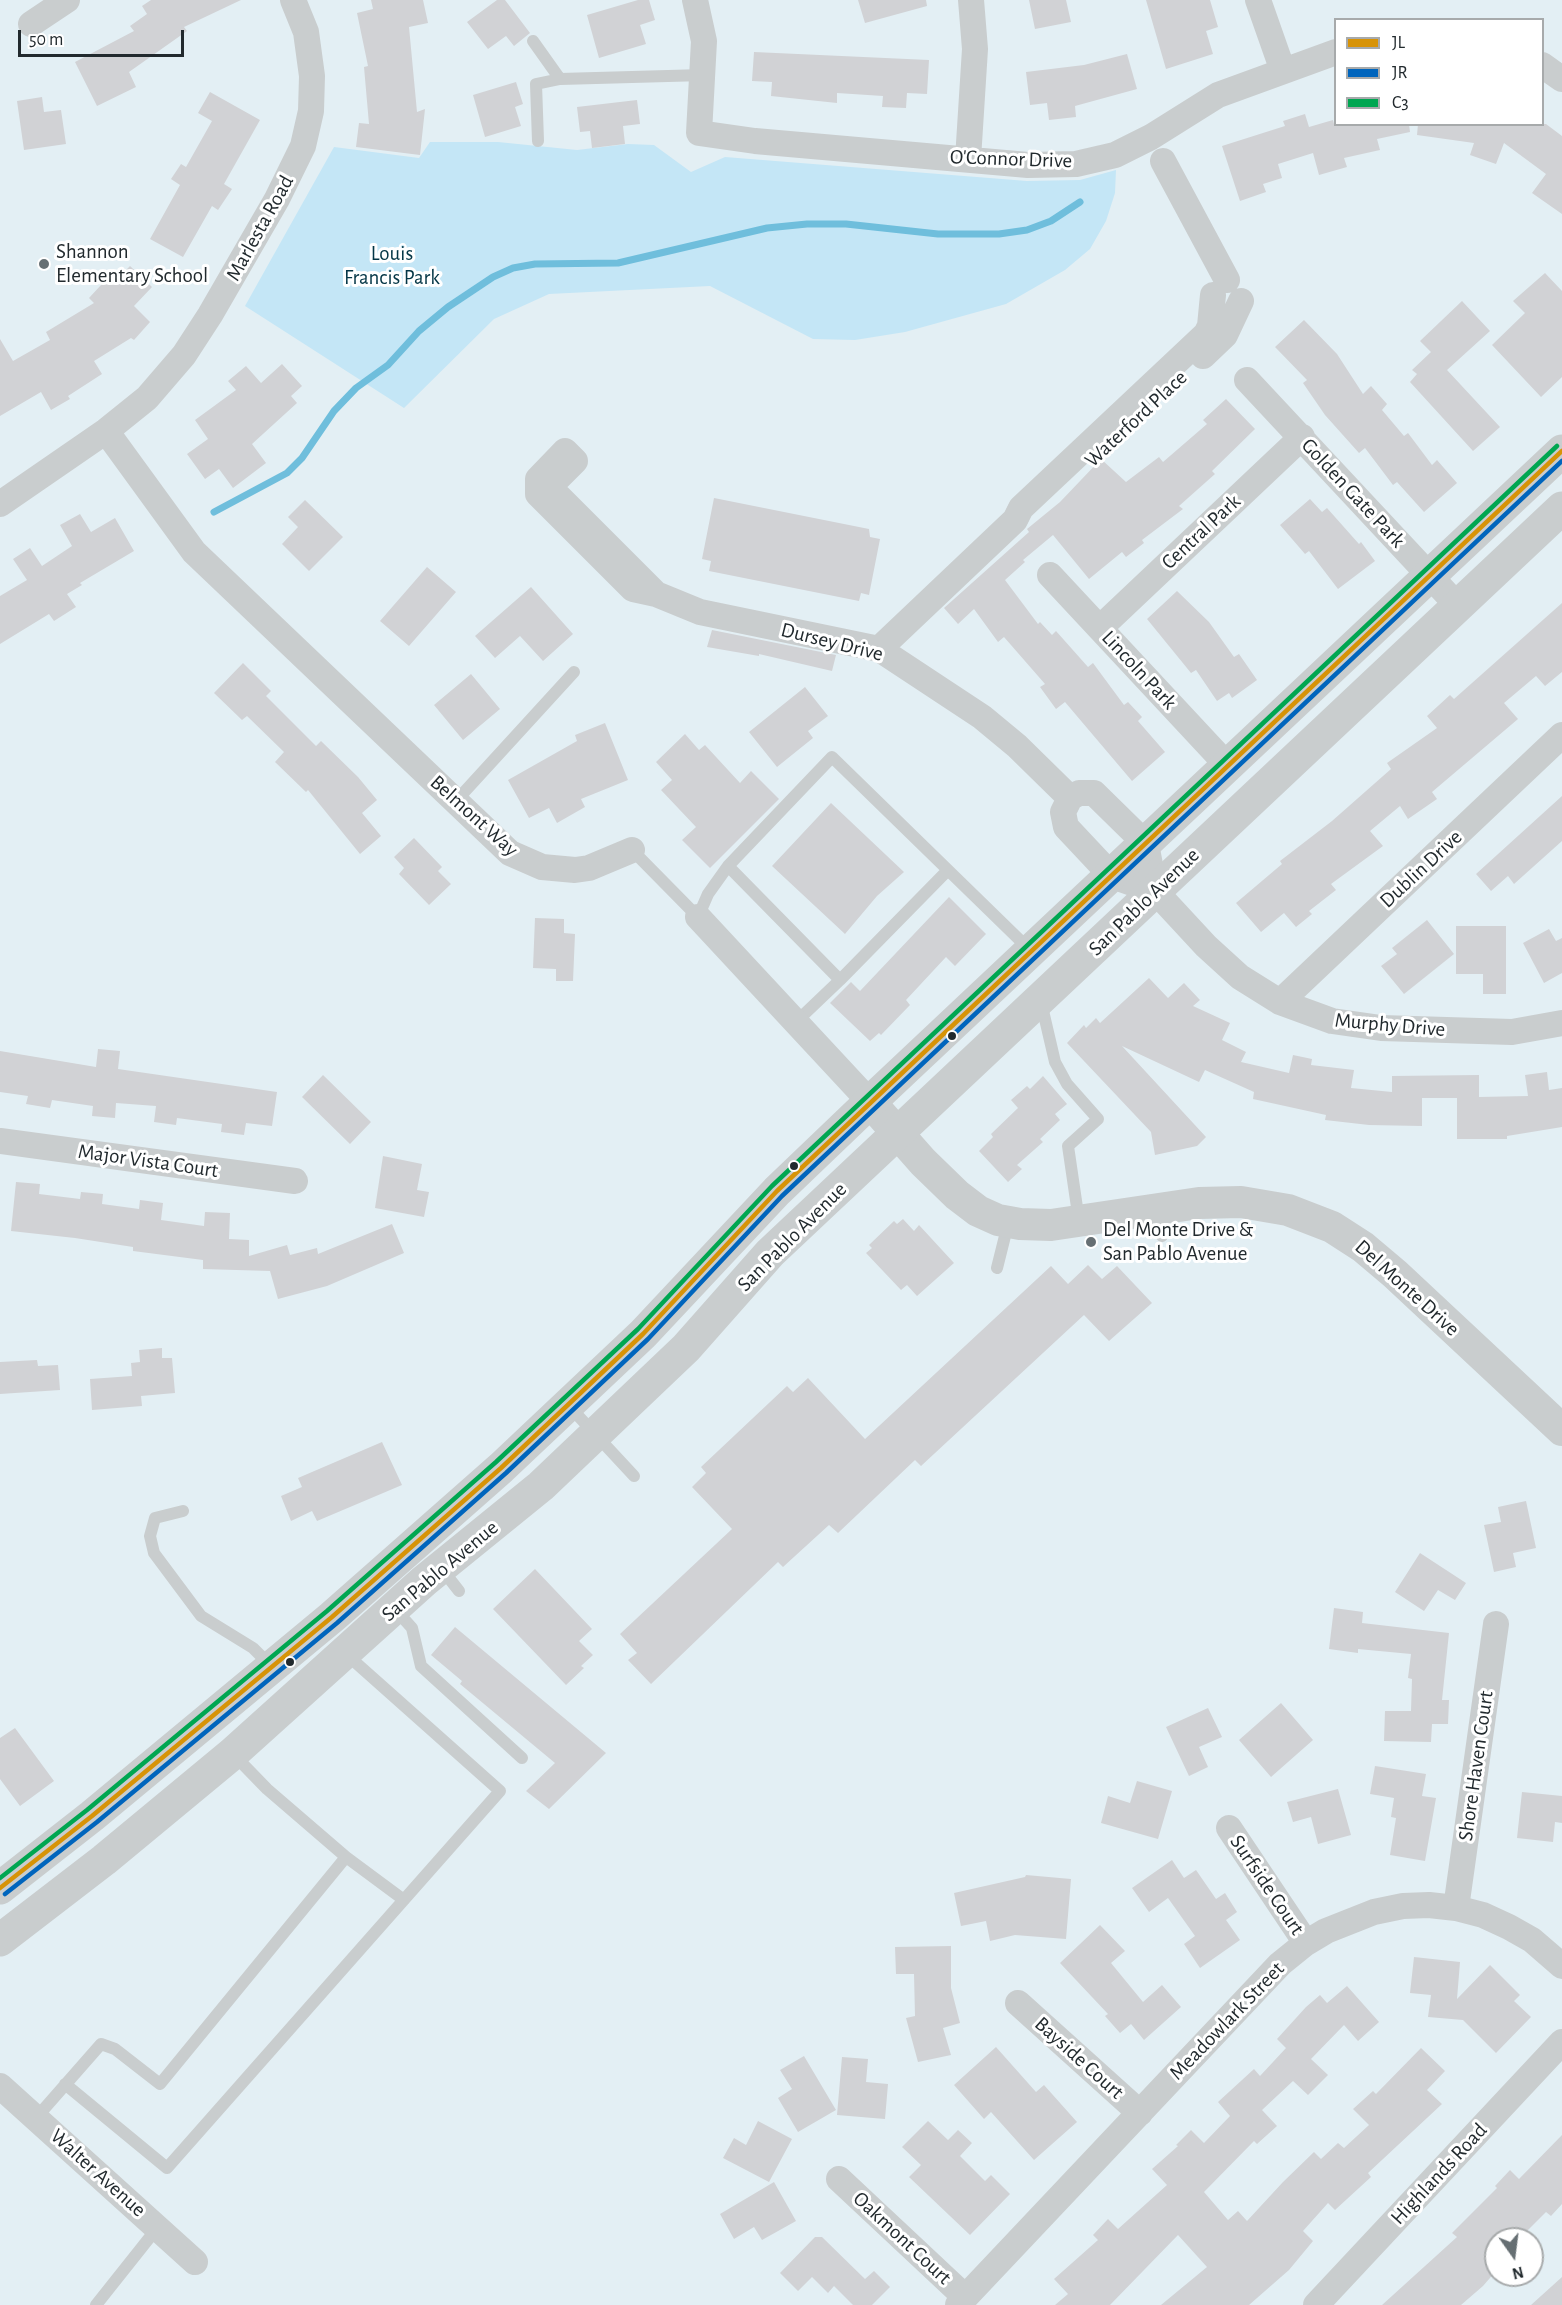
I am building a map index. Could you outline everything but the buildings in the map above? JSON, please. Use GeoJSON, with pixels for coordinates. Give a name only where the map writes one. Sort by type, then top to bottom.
{"type":"FeatureCollection","features":[{"type":"Feature","properties":{"kind":"main road","name":"San Pablo Avenue"},"geometry":{"type":"LineString","coordinates":[[0,1888],[92,1816],[403,1556],[568,1405],[660,1317],[769,1200],[870,1102],[1562,451]]}},
{"type":"Feature","properties":{"kind":"main road","name":"San Pablo Avenue"},"geometry":{"type":"LineString","coordinates":[[0,1940],[104,1860],[232,1754],[394,1608],[450,1579],[517,1507],[686,1347],[770,1253],[1562,508]]}},
{"type":"Feature","properties":{"kind":"street"},"geometry":{"type":"LineString","coordinates":[[31,24],[67,0]]}},
{"type":"Feature","properties":{"kind":"street","name":"Marlesta Road"},"geometry":{"type":"LineString","coordinates":[[0,504],[106,431],[147,398],[184,355],[210,315],[298,159],[309,121],[312,76],[306,32],[293,0]]}},
{"type":"Feature","properties":{"kind":"street"},"geometry":{"type":"LineString","coordinates":[[695,0],[704,41],[704,75]]}},
{"type":"Feature","properties":{"kind":"street"},"geometry":{"type":"LineString","coordinates":[[968,159],[975,49],[970,0]]}},
{"type":"Feature","properties":{"kind":"street"},"geometry":{"type":"LineString","coordinates":[[1258,0],[1283,71]]}},
{"type":"Feature","properties":{"kind":"street","name":"O'Connor Drive"},"geometry":{"type":"LineString","coordinates":[[704,75],[699,133],[755,141],[1052,166],[1115,155],[1151,137],[1218,95],[1334,52]]}},
{"type":"Feature","properties":{"kind":"street"},"geometry":{"type":"LineString","coordinates":[[1544,66],[1562,79]]}},
{"type":"Feature","properties":{"kind":"street","name":"Waterford Place"},"geometry":{"type":"LineString","coordinates":[[879,649],[1015,520],[1021,508],[1206,334],[1220,287],[1163,161]]}},
{"type":"Feature","properties":{"kind":"street","name":"Waterford Place"},"geometry":{"type":"LineString","coordinates":[[1015,520],[1029,518],[1221,339],[1236,316],[1241,301],[1241,288],[1237,282],[1220,287]]}},
{"type":"Feature","properties":{"kind":"street","name":"Golden Gate Park"},"geometry":{"type":"LineString","coordinates":[[1247,380],[1458,606]]}},
{"type":"Feature","properties":{"kind":"street","name":"Belmont Way"},"geometry":{"type":"LineString","coordinates":[[106,431],[194,552],[510,853],[542,867],[589,868],[632,850]]}},
{"type":"Feature","properties":{"kind":"street","name":"Central Park"},"geometry":{"type":"LineString","coordinates":[[1100,628],[1302,437]]}},
{"type":"Feature","properties":{"kind":"street","name":"Dursey Drive"},"geometry":{"type":"LineString","coordinates":[[656,594],[552,492],[553,483],[575,461],[565,451],[538,479],[538,494],[633,589],[656,594],[700,612],[879,649],[982,717],[1017,746],[1070,798]]}},
{"type":"Feature","properties":{"kind":"street","name":"Lincoln Park"},"geometry":{"type":"LineString","coordinates":[[1050,576],[1228,766]]}},
{"type":"Feature","properties":{"kind":"street","name":"Dublin Drive"},"geometry":{"type":"LineString","coordinates":[[1280,1002],[1562,735]]}},
{"type":"Feature","properties":{"kind":"street"},"geometry":{"type":"LineString","coordinates":[[1083,792],[1094,793],[1146,844],[1155,891],[1112,876],[1066,827],[1063,812],[1070,798],[1083,792]]}},
{"type":"Feature","properties":{"kind":"street","name":"Murphy Drive"},"geometry":{"type":"LineString","coordinates":[[1155,891],[1206,946],[1240,977],[1280,1002],[1332,1020],[1381,1028],[1512,1032],[1562,1023]]}},
{"type":"Feature","properties":{"kind":"street","name":"Belmont Way"},"geometry":{"type":"LineString","coordinates":[[698,917],[797,1021],[899,1134]]}},
{"type":"Feature","properties":{"kind":"street","name":"Del Monte Drive"},"geometry":{"type":"LineString","coordinates":[[899,1134],[931,1170],[963,1200],[989,1216],[1008,1222],[1041,1226],[1080,1222],[1161,1222],[1199,1203],[1241,1202],[1288,1210],[1343,1233],[1395,1274],[1562,1430]]}},
{"type":"Feature","properties":{"kind":"street","name":"Major Vista Court"},"geometry":{"type":"LineString","coordinates":[[0,1141],[295,1181]]}},
{"type":"Feature","properties":{"kind":"street","name":"Shore Haven Court"},"geometry":{"type":"LineString","coordinates":[[1456,1908],[1496,1624]]}},
{"type":"Feature","properties":{"kind":"street","name":"Surfside Court"},"geometry":{"type":"LineString","coordinates":[[1228,1828],[1306,1943]]}},
{"type":"Feature","properties":{"kind":"street","name":"Meadowlark Street"},"geometry":{"type":"LineString","coordinates":[[961,2301],[1280,1964],[1306,1943],[1348,1920],[1374,1912],[1429,1905],[1483,1914],[1532,1940],[1562,1966]]}},
{"type":"Feature","properties":{"kind":"street","name":"Bayside Court"},"geometry":{"type":"LineString","coordinates":[[1018,2003],[1140,2113]]}},
{"type":"Feature","properties":{"kind":"street","name":"Highlands Road"},"geometry":{"type":"LineString","coordinates":[[1316,2305],[1562,2042]]}},
{"type":"Feature","properties":{"kind":"street","name":"Walter Avenue"},"geometry":{"type":"LineString","coordinates":[[0,2086],[195,2262]]}},
{"type":"Feature","properties":{"kind":"street","name":"Oakmont Court"},"geometry":{"type":"LineString","coordinates":[[839,2179],[961,2301]]}},
{"type":"Feature","properties":{"kind":"lane"},"geometry":{"type":"LineString","coordinates":[[533,41],[560,79]]}},
{"type":"Feature","properties":{"kind":"lane"},"geometry":{"type":"LineString","coordinates":[[538,141],[536,84],[560,79],[704,75]]}},
{"type":"Feature","properties":{"kind":"lane"},"geometry":{"type":"LineString","coordinates":[[456,801],[574,672]]}},
{"type":"Feature","properties":{"kind":"lane"},"geometry":{"type":"LineString","coordinates":[[698,917],[708,894],[728,866],[832,757],[1031,951]]}},
{"type":"Feature","properties":{"kind":"lane","name":"Belmont Way"},"geometry":{"type":"LineString","coordinates":[[632,850],[698,917]]}},
{"type":"Feature","properties":{"kind":"lane"},"geometry":{"type":"LineString","coordinates":[[728,866],[840,980]]}},
{"type":"Feature","properties":{"kind":"lane"},"geometry":{"type":"LineString","coordinates":[[797,1021],[948,870]]}},
{"type":"Feature","properties":{"kind":"lane"},"geometry":{"type":"LineString","coordinates":[[1040,1001],[1054,1062],[1067,1084],[1098,1119],[1068,1146],[1080,1222]]}},
{"type":"Feature","properties":{"kind":"lane"},"geometry":{"type":"LineString","coordinates":[[997,1268],[1008,1222]]}},
{"type":"Feature","properties":{"kind":"lane"},"geometry":{"type":"LineString","coordinates":[[568,1405],[634,1476]]}},
{"type":"Feature","properties":{"kind":"lane"},"geometry":{"type":"LineString","coordinates":[[183,1511],[155,1518],[150,1536],[154,1553],[201,1616],[254,1648],[272,1667]]}},
{"type":"Feature","properties":{"kind":"lane"},"geometry":{"type":"LineString","coordinates":[[394,1608],[412,1628],[421,1666],[522,1758]]}},
{"type":"Feature","properties":{"kind":"lane"},"geometry":{"type":"LineString","coordinates":[[65,2084],[167,2168],[500,1791],[345,1653]]}},
{"type":"Feature","properties":{"kind":"lane"},"geometry":{"type":"LineString","coordinates":[[232,1754],[267,1789],[346,1857],[404,1900]]}},
{"type":"Feature","properties":{"kind":"lane"},"geometry":{"type":"LineString","coordinates":[[36,2118],[101,2044],[115,2049],[160,2084],[346,1857]]}},
{"type":"Feature","properties":{"kind":"lane"},"geometry":{"type":"LineString","coordinates":[[96,2305],[158,2227]]}},
{"type":"Feature","properties":{"kind":"green space","name":"Louis Francis Park"},"geometry":{"type":"Polygon","coordinates":[[[430,142],[498,142],[577,150],[628,144],[654,145],[691,172],[725,157],[1027,181],[1080,180],[1116,170],[1115,193],[1106,221],[1090,249],[1065,270],[1006,304],[905,332],[855,340],[813,339],[710,286],[549,294],[494,319],[404,408],[245,306],[334,147],[419,158],[430,142]]]}},
{"type":"Feature","properties":{"kind":"waterway"},"geometry":{"type":"LineString","coordinates":[[214,512],[287,473],[302,458],[334,411],[356,388],[388,365],[419,331],[448,307],[493,277],[513,268],[535,264],[618,263],[767,228],[807,224],[846,224],[938,234],[999,234],[1027,230],[1051,221],[1080,202]]}},
{"type":"Feature","properties":{"kind":"transit line","name":"C3"},"geometry":{"type":"LineString","coordinates":[[0,1878],[87,1810],[327,1611],[496,1462],[638,1329],[772,1186],[1557,446]]}},
{"type":"Feature","properties":{"kind":"transit line","name":"JL"},"geometry":{"type":"LineString","coordinates":[[0,1888],[92,1816],[332,1617],[501,1468],[643,1334],[777,1191],[1562,451]]}},
{"type":"Feature","properties":{"kind":"transit line","name":"JR"},"geometry":{"type":"LineString","coordinates":[[5,1894],[97,1822],[337,1623],[506,1473],[648,1339],[782,1196],[1562,461]]}},
{"type":"Feature","properties":{"kind":"place","name":"Shannon Elementary School"},"geometry":{"type":"Point","coordinates":[44,264]}},
{"type":"Feature","properties":{"kind":"place","name":"Del Monte Drive & San Pablo Avenue"},"geometry":{"type":"Point","coordinates":[1091,1242]}}]}
